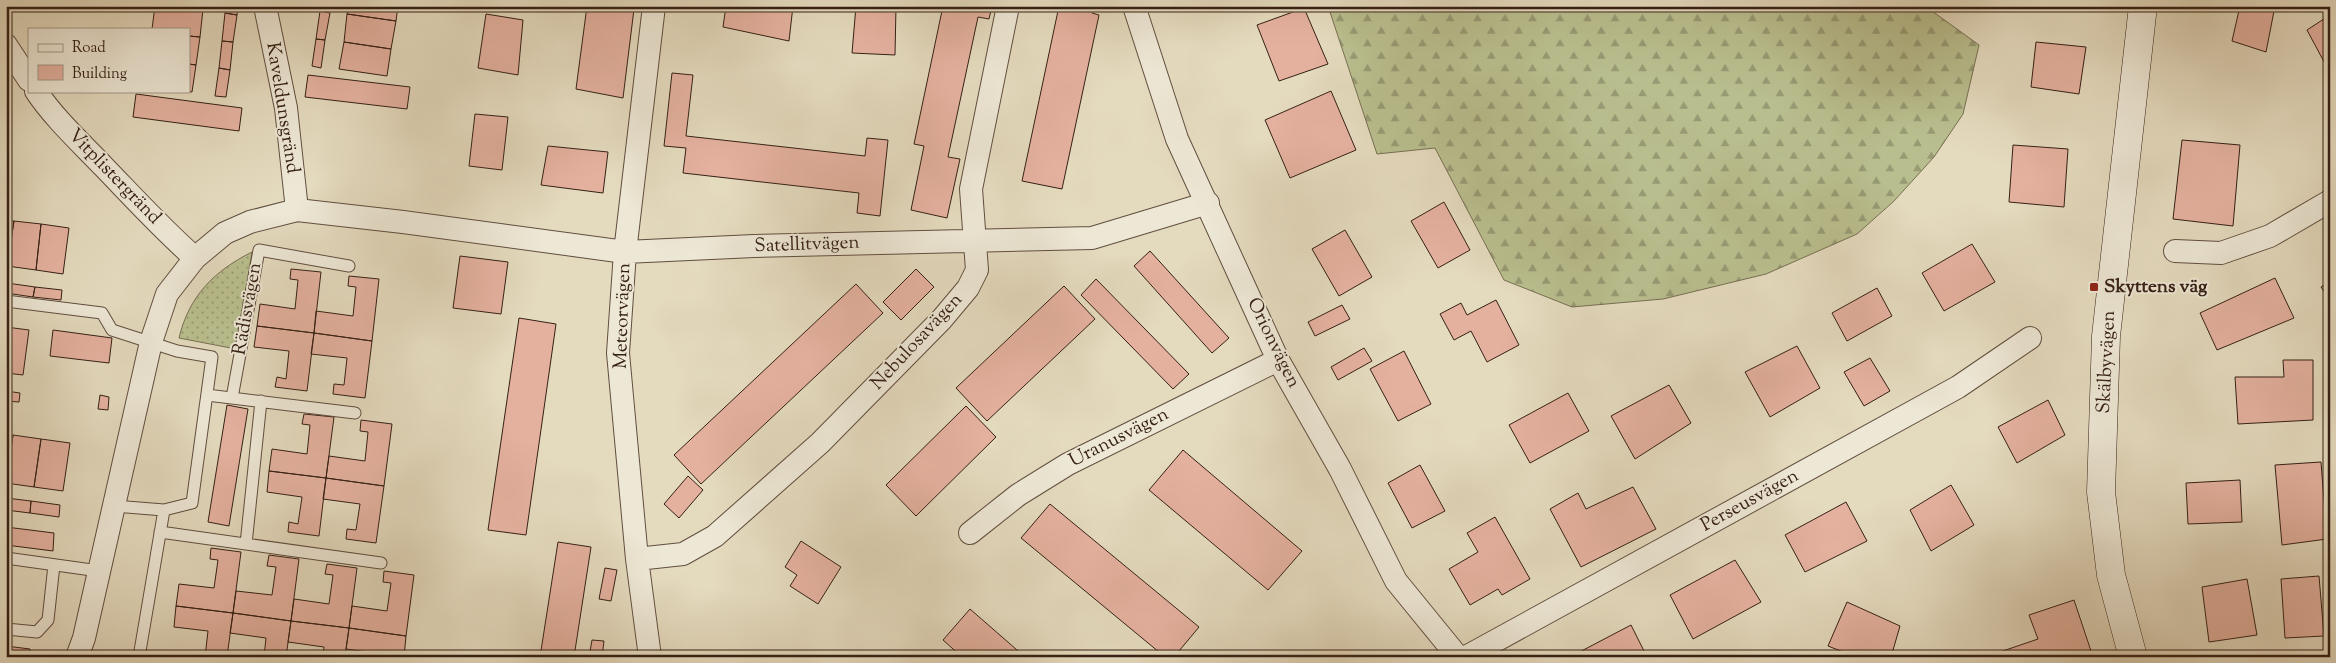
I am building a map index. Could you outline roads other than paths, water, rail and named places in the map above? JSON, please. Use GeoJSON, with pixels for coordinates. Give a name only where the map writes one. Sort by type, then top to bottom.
{"type":"FeatureCollection","features":[{"type":"Feature","properties":{"kind":"street","name":"Kaveldunsgränd"},"geometry":{"type":"LineString","coordinates":[[265,6],[286,108],[297,210]]}},
{"type":"Feature","properties":{"kind":"street","name":"Meteorvägen"},"geometry":{"type":"LineString","coordinates":[[650,657],[637,558],[618,353],[625,252],[654,6]]}},
{"type":"Feature","properties":{"kind":"street","name":"Nebulosavägen"},"geometry":{"type":"LineString","coordinates":[[637,558],[683,554],[715,536],[820,443],[942,319],[968,288],[977,270],[971,189],[1008,6]]}},
{"type":"Feature","properties":{"kind":"street","name":"Orionvägen"},"geometry":{"type":"LineString","coordinates":[[1134,6],[1178,139],[1278,360],[1340,469],[1396,581],[1458,657]]}},
{"type":"Feature","properties":{"kind":"street","name":"Skälbyvägen"},"geometry":{"type":"LineString","coordinates":[[2133,657],[2111,575],[2101,492],[2106,336],[2143,6]]}},
{"type":"Feature","properties":{"kind":"street"},"geometry":{"type":"LineString","coordinates":[[6,45],[28,78]]}},
{"type":"Feature","properties":{"kind":"street","name":"Vitplistergränd"},"geometry":{"type":"LineString","coordinates":[[37,92],[43,102],[172,238],[195,258]]}},
{"type":"Feature","properties":{"kind":"street"},"geometry":{"type":"LineString","coordinates":[[2175,251],[2221,253],[2270,236],[2330,201]]}},
{"type":"Feature","properties":{"kind":"street","name":"Satellitvägen"},"geometry":{"type":"LineString","coordinates":[[297,210],[403,222],[625,252],[754,246],[1092,238],[1208,203]]}},
{"type":"Feature","properties":{"kind":"street"},"geometry":{"type":"LineString","coordinates":[[77,657],[84,638],[151,342],[167,294],[195,258],[225,234],[250,222],[297,210]]}},
{"type":"Feature","properties":{"kind":"street","name":"Perseusvägen"},"geometry":{"type":"LineString","coordinates":[[1466,657],[1958,387],[2030,338]]}},
{"type":"Feature","properties":{"kind":"street","name":"Uranusvägen"},"geometry":{"type":"LineString","coordinates":[[970,532],[1018,495],[1068,464],[1278,360]]}},
{"type":"Feature","properties":{"kind":"lane","name":"Rädisvägen"},"geometry":{"type":"LineString","coordinates":[[232,398],[259,250],[349,266]]}},
{"type":"Feature","properties":{"kind":"lane","name":"Rädisvägen"},"geometry":{"type":"LineString","coordinates":[[6,301],[102,313],[112,330],[176,351],[212,357],[192,503],[164,510],[114,506]]}},
{"type":"Feature","properties":{"kind":"lane"},"geometry":{"type":"LineString","coordinates":[[206,395],[355,413]]}},
{"type":"Feature","properties":{"kind":"lane"},"geometry":{"type":"LineString","coordinates":[[246,544],[261,401]]}},
{"type":"Feature","properties":{"kind":"lane"},"geometry":{"type":"LineString","coordinates":[[139,657],[164,510]]}},
{"type":"Feature","properties":{"kind":"lane"},"geometry":{"type":"LineString","coordinates":[[160,532],[381,563]]}},
{"type":"Feature","properties":{"kind":"lane"},"geometry":{"type":"LineString","coordinates":[[6,558],[99,571]]}},
{"type":"Feature","properties":{"kind":"lane"},"geometry":{"type":"LineString","coordinates":[[6,629],[37,632],[48,620],[54,565]]}},
{"type":"Feature","properties":{"kind":"place","name":"Skyttens väg"},"geometry":{"type":"Point","coordinates":[2094,287]}}]}
